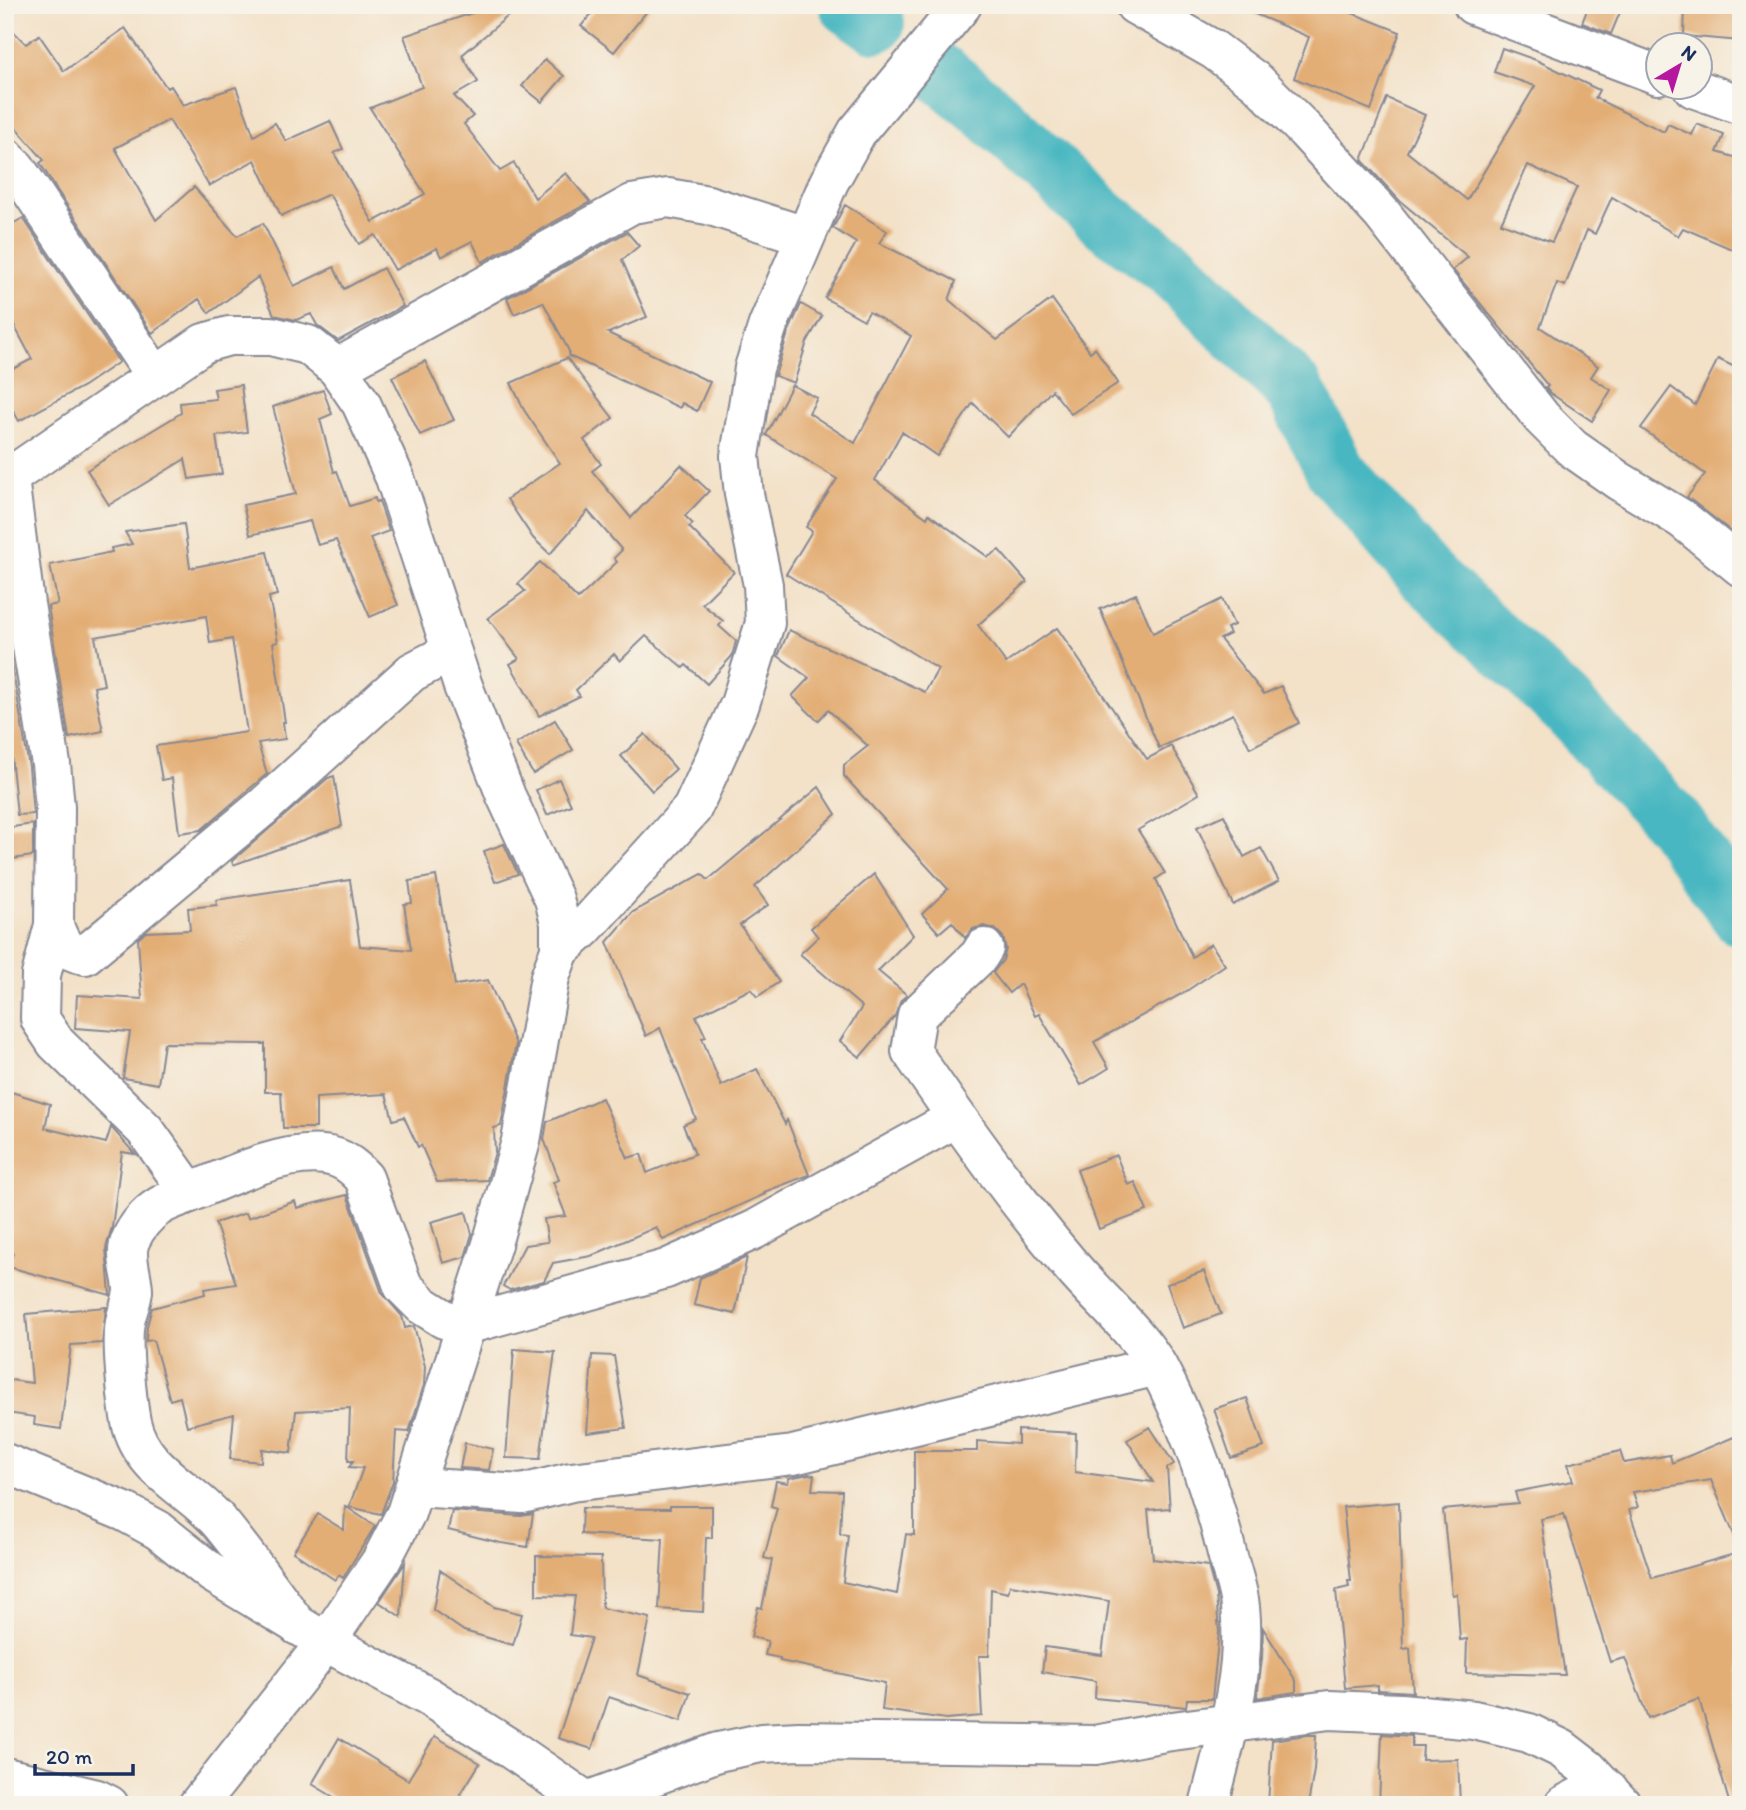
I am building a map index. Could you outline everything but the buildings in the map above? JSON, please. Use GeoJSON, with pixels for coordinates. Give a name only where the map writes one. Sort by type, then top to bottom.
{"type":"FeatureCollection","features":[{"type":"Feature","properties":{"kind":"street"},"geometry":{"type":"LineString","coordinates":[[559,950],[584,928],[692,809],[740,704],[765,623],[763,585],[744,494],[740,456],[754,368],[768,325],[829,182],[858,132],[962,5]]}},
{"type":"Feature","properties":{"kind":"street"},"geometry":{"type":"LineString","coordinates":[[1135,5],[1214,50],[1257,82],[1307,131],[1382,214],[1542,418],[1573,449],[1682,519],[1741,567]]}},
{"type":"Feature","properties":{"kind":"street"},"geometry":{"type":"LineString","coordinates":[[1473,5],[1644,70]]}},
{"type":"Feature","properties":{"kind":"street"},"geometry":{"type":"LineString","coordinates":[[1714,95],[1741,105]]}},
{"type":"Feature","properties":{"kind":"street"},"geometry":{"type":"LineString","coordinates":[[9,163],[155,376]]}},
{"type":"Feature","properties":{"kind":"street"},"geometry":{"type":"LineString","coordinates":[[337,368],[632,204],[668,198],[708,205],[805,236]]}},
{"type":"Feature","properties":{"kind":"street"},"geometry":{"type":"LineString","coordinates":[[190,1193],[145,1130],[57,1043],[40,1018],[41,975],[54,925],[55,807],[51,764],[7,479],[204,343],[229,336],[271,336],[308,345],[337,368],[361,403],[395,478],[452,652],[506,796],[554,900],[560,923],[559,950],[550,977],[522,1142],[406,1513],[381,1561],[312,1634],[198,1805]]}},
{"type":"Feature","properties":{"kind":"street"},"geometry":{"type":"LineString","coordinates":[[54,925],[60,942],[71,953],[85,955],[264,806],[412,672],[452,652]]}},
{"type":"Feature","properties":{"kind":"street"},"geometry":{"type":"LineString","coordinates":[[984,948],[979,956],[917,1015],[911,1051],[956,1118],[1072,1267],[1141,1343],[1157,1366],[1202,1467],[1219,1519],[1240,1606],[1240,1664],[1229,1725],[1209,1805]]}},
{"type":"Feature","properties":{"kind":"street"},"geometry":{"type":"LineString","coordinates":[[312,1634],[205,1506],[156,1468],[142,1448],[132,1424],[123,1338],[133,1288],[129,1241],[141,1223],[159,1206],[254,1166],[309,1155],[340,1159],[354,1167],[364,1178],[403,1286],[422,1305],[444,1319],[466,1325],[666,1269],[754,1230],[956,1118]]}},
{"type":"Feature","properties":{"kind":"street"},"geometry":{"type":"LineString","coordinates":[[416,1488],[522,1494],[571,1482],[793,1455],[1157,1366]]}},
{"type":"Feature","properties":{"kind":"street"},"geometry":{"type":"LineString","coordinates":[[5,1463],[125,1513],[158,1530],[212,1573],[312,1634],[429,1697],[508,1746],[590,1803],[718,1752],[761,1743],[799,1741],[1095,1745],[1165,1732],[1329,1710],[1474,1720],[1529,1733],[1562,1749],[1588,1769],[1616,1798]]}},
{"type":"Feature","properties":{"kind":"street"},"geometry":{"type":"LineString","coordinates":[[5,1777],[97,1799],[109,1805]]}},
{"type":"Feature","properties":{"kind":"street"},"geometry":{"type":"LineString","coordinates":[[1564,1805],[1579,1797],[1616,1798]]}},
{"type":"Feature","properties":{"kind":"waterway"},"geometry":{"type":"LineString","coordinates":[[849,5],[875,23]]}},
{"type":"Feature","properties":{"kind":"waterway"},"geometry":{"type":"LineString","coordinates":[[940,73],[988,112],[1105,220],[1172,269],[1294,389],[1337,473],[1426,575],[1565,705],[1674,823],[1741,916]]}}]}
